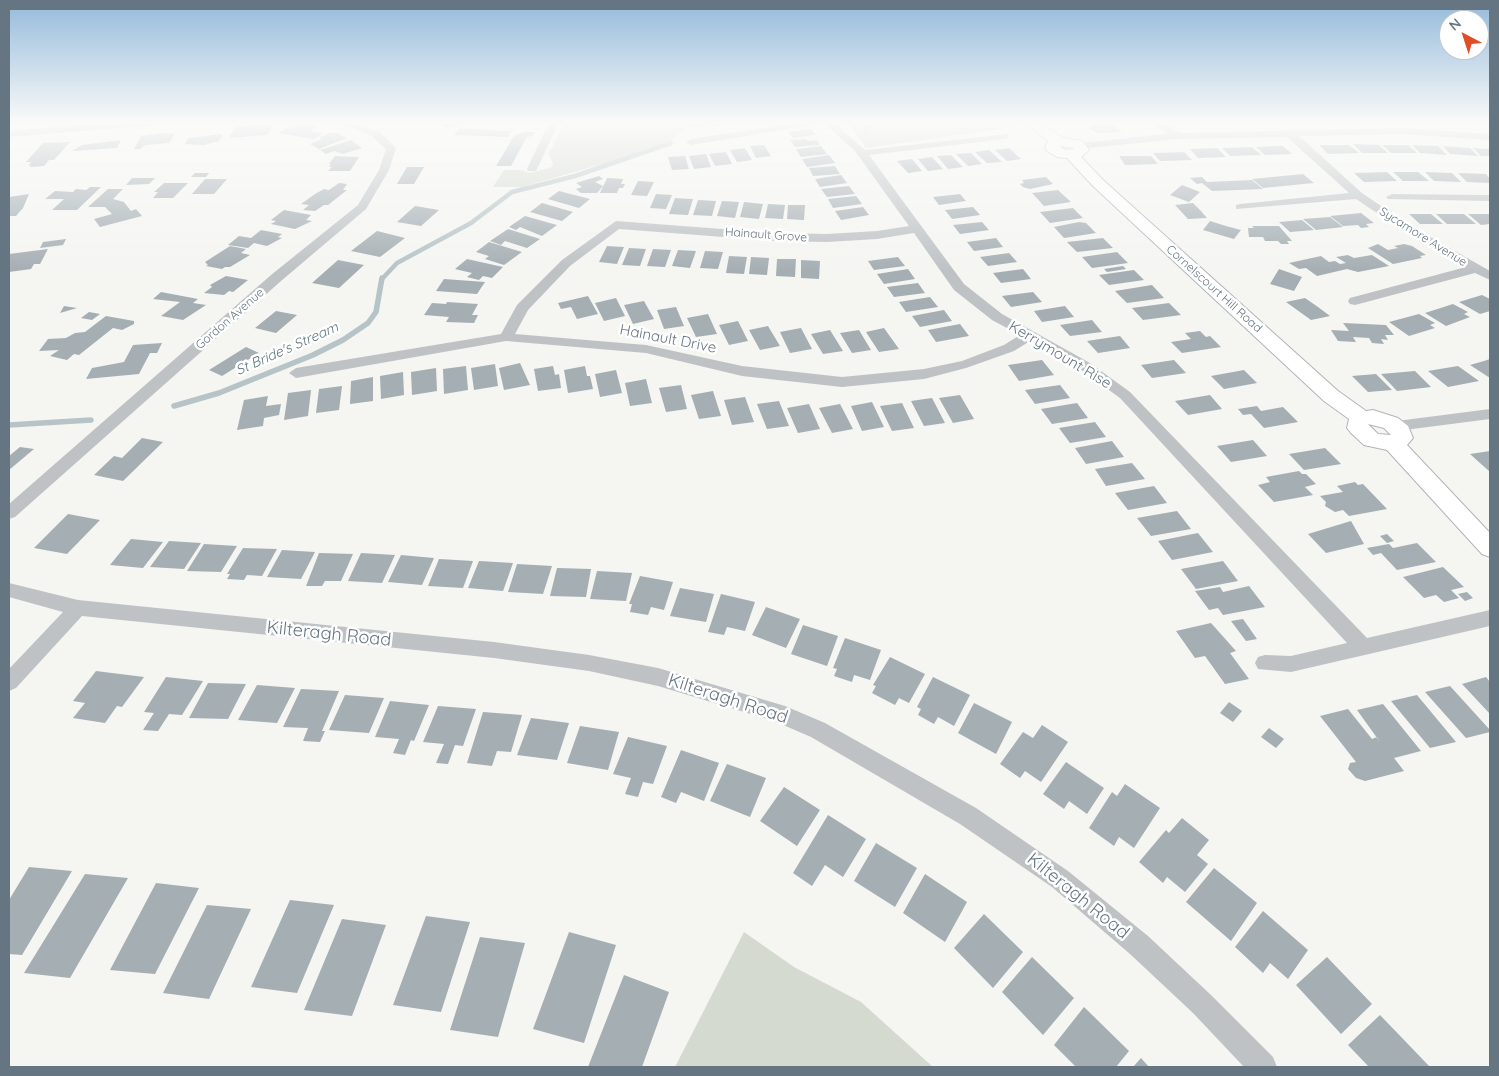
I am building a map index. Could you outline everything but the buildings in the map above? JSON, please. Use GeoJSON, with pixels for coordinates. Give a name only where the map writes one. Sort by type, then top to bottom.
{"type":"FeatureCollection","features":[{"type":"Feature","properties":{"kind":"main road","name":"Cornelscourt Hill Road"},"geometry":{"type":"LineString","coordinates":[[1091,172],[1098,183],[1331,396],[1362,418],[1357,426],[1366,436],[1379,442],[1396,435]]}},
{"type":"Feature","properties":{"kind":"main road"},"geometry":{"type":"LineString","coordinates":[[1396,435],[1490,548]]}},
{"type":"Feature","properties":{"kind":"street","name":"Gordon Avenue"},"geometry":{"type":"LineString","coordinates":[[9,513],[276,278],[362,206],[383,172]]}},
{"type":"Feature","properties":{"kind":"street","name":"Kerrymount Rise"},"geometry":{"type":"LineString","coordinates":[[875,172],[959,287],[981,306],[1028,336],[1085,366],[1125,395],[1364,648]]}},
{"type":"Feature","properties":{"kind":"street","name":"Sycamore Avenue"},"geometry":{"type":"LineString","coordinates":[[1333,172],[1358,195],[1402,225],[1490,276]]}},
{"type":"Feature","properties":{"kind":"street"},"geometry":{"type":"LineString","coordinates":[[1240,207],[1358,195]]}},
{"type":"Feature","properties":{"kind":"street"},"geometry":{"type":"LineString","coordinates":[[1392,197],[1490,198]]}},
{"type":"Feature","properties":{"kind":"street","name":"Hainault Grove"},"geometry":{"type":"LineString","coordinates":[[506,336],[522,308],[566,263],[616,225],[827,238],[877,235],[915,229]]}},
{"type":"Feature","properties":{"kind":"street"},"geometry":{"type":"LineString","coordinates":[[1355,301],[1475,269]]}},
{"type":"Feature","properties":{"kind":"street","name":"Hainault Drive"},"geometry":{"type":"LineString","coordinates":[[296,373],[506,336],[646,349],[742,371],[842,382],[924,374],[966,364],[1009,348],[1028,336]]}},
{"type":"Feature","properties":{"kind":"street"},"geometry":{"type":"LineString","coordinates":[[1396,435],[1490,414]]}},
{"type":"Feature","properties":{"kind":"street","name":"Kilteragh Road"},"geometry":{"type":"LineString","coordinates":[[9,590],[78,608],[494,650],[589,663],[658,677],[778,713],[818,730],[968,816],[1060,879],[1149,955],[1202,1004],[1263,1067]]}},
{"type":"Feature","properties":{"kind":"street"},"geometry":{"type":"LineString","coordinates":[[9,682],[78,608]]}},
{"type":"Feature","properties":{"kind":"street"},"geometry":{"type":"LineString","coordinates":[[1265,663],[1291,664],[1490,618]]}},
{"type":"Feature","properties":{"kind":"shaded area"},"geometry":{"type":"Polygon","coordinates":[[[503,172],[573,172],[522,187],[493,187],[503,172]]]}},
{"type":"Feature","properties":{"kind":"shaded area"},"geometry":{"type":"Polygon","coordinates":[[[744,932],[794,967],[861,1002],[933,1067],[675,1067],[744,932]]]}},
{"type":"Feature","properties":{"kind":"waterway","name":"St Bride's Stream"},"geometry":{"type":"LineString","coordinates":[[382,279],[397,263],[471,223],[512,192],[586,172]]}},
{"type":"Feature","properties":{"kind":"waterway","name":"St Bride's Stream"},"geometry":{"type":"LineString","coordinates":[[174,406],[219,393],[313,355],[343,340],[368,323],[376,312],[382,278]]}},
{"type":"Feature","properties":{"kind":"waterway","name":"St Bride's Stream"},"geometry":{"type":"LineString","coordinates":[[9,425],[91,420]]}}]}
